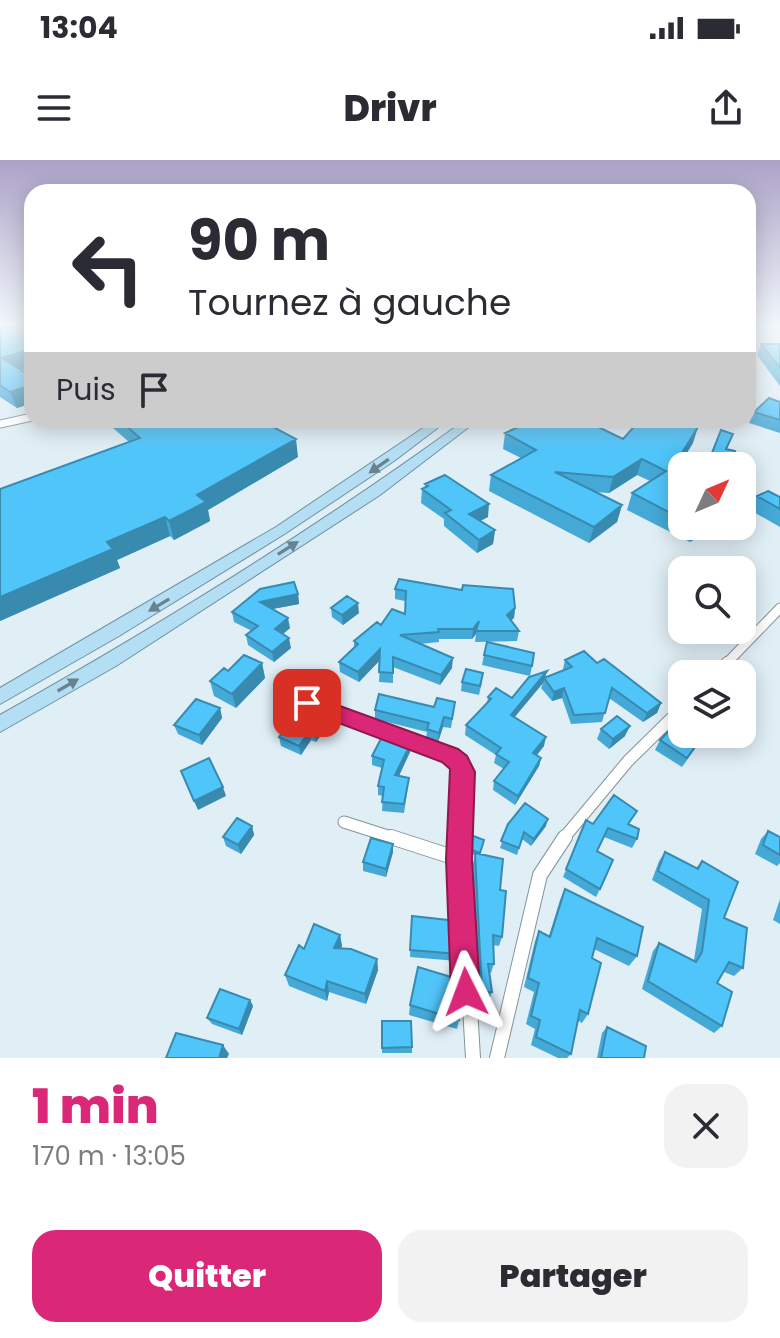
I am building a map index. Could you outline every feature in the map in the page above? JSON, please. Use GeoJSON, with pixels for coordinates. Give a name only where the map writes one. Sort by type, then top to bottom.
{"type":"FeatureCollection","features":[{"type":"Feature","properties":{"kind":"highway"},"geometry":{"type":"LineString","coordinates":[[0,697],[189,586],[361,478],[431,428]]}},
{"type":"Feature","properties":{"kind":"highway"},"geometry":{"type":"LineString","coordinates":[[0,724],[110,661],[375,492],[461,428]]}},
{"type":"Feature","properties":{"kind":"street"},"geometry":{"type":"LineString","coordinates":[[0,424],[24,419]]}},
{"type":"Feature","properties":{"kind":"street"},"geometry":{"type":"LineString","coordinates":[[730,660],[780,608]]}},
{"type":"Feature","properties":{"kind":"street"},"geometry":{"type":"LineString","coordinates":[[307,703],[450,756],[459,763],[463,772],[459,859],[473,1058]]}},
{"type":"Feature","properties":{"kind":"street"},"geometry":{"type":"LineString","coordinates":[[497,1058],[540,875],[574,823],[628,761],[668,722]]}},
{"type":"Feature","properties":{"kind":"street"},"geometry":{"type":"LineString","coordinates":[[344,822],[459,859]]}},
{"type":"Feature","properties":{"kind":"building"},"geometry":{"type":"Polygon","coordinates":[[[0,366],[14,366],[24,372],[24,388],[10,392],[0,385],[0,366]]]}},
{"type":"Feature","properties":{"kind":"building"},"geometry":{"type":"Polygon","coordinates":[[[769,398],[780,402],[780,420],[756,413],[769,398]]]}},
{"type":"Feature","properties":{"kind":"building"},"geometry":{"type":"Polygon","coordinates":[[[128,428],[275,428],[296,439],[197,495],[206,502],[169,521],[165,517],[107,542],[113,549],[0,597],[0,489],[140,438],[128,428]]]}},
{"type":"Feature","properties":{"kind":"building"},"geometry":{"type":"Polygon","coordinates":[[[516,428],[600,428],[623,439],[633,428],[697,428],[682,452],[668,452],[668,512],[632,493],[666,471],[642,459],[613,477],[555,472],[622,505],[594,527],[491,475],[536,450],[505,433],[516,428]]]}},
{"type":"Feature","properties":{"kind":"building"},"geometry":{"type":"Polygon","coordinates":[[[721,430],[733,434],[726,449],[735,452],[712,452],[721,430]]]}},
{"type":"Feature","properties":{"kind":"building"},"geometry":{"type":"Polygon","coordinates":[[[445,475],[489,504],[469,514],[495,530],[479,540],[445,513],[451,510],[422,489],[428,486],[425,484],[445,475]]]}},
{"type":"Feature","properties":{"kind":"building"},"geometry":{"type":"Polygon","coordinates":[[[768,491],[780,497],[780,509],[757,496],[768,491]]]}},
{"type":"Feature","properties":{"kind":"building"},"geometry":{"type":"Polygon","coordinates":[[[399,579],[462,590],[463,585],[513,589],[515,608],[507,615],[519,631],[476,631],[479,621],[473,629],[438,629],[439,632],[400,635],[453,658],[441,675],[393,657],[393,673],[379,672],[380,649],[358,672],[339,662],[358,644],[354,641],[377,622],[381,625],[392,609],[405,614],[406,591],[395,589],[399,579]]]}},
{"type":"Feature","properties":{"kind":"building"},"geometry":{"type":"Polygon","coordinates":[[[294,582],[298,594],[260,602],[288,618],[275,629],[289,638],[272,652],[246,635],[258,626],[232,612],[260,589],[294,582]]]}},
{"type":"Feature","properties":{"kind":"building"},"geometry":{"type":"Polygon","coordinates":[[[347,596],[358,603],[342,615],[331,608],[347,596]]]}},
{"type":"Feature","properties":{"kind":"building"},"geometry":{"type":"Polygon","coordinates":[[[487,642],[534,653],[532,666],[484,655],[487,642]]]}},
{"type":"Feature","properties":{"kind":"building"},"geometry":{"type":"Polygon","coordinates":[[[584,651],[597,663],[604,659],[661,703],[647,713],[612,688],[605,713],[574,715],[564,688],[554,692],[544,678],[572,667],[565,660],[584,651]]]}},
{"type":"Feature","properties":{"kind":"building"},"geometry":{"type":"Polygon","coordinates":[[[244,655],[262,663],[232,694],[210,681],[224,668],[228,671],[244,655]]]}},
{"type":"Feature","properties":{"kind":"building"},"geometry":{"type":"Polygon","coordinates":[[[466,669],[483,673],[480,686],[462,682],[466,669]]]}},
{"type":"Feature","properties":{"kind":"building"},"geometry":{"type":"Polygon","coordinates":[[[547,671],[511,715],[546,737],[533,753],[541,758],[518,796],[494,781],[509,762],[496,754],[501,748],[466,725],[491,699],[488,697],[496,688],[512,698],[529,677],[547,671]]]}},
{"type":"Feature","properties":{"kind":"building"},"geometry":{"type":"Polygon","coordinates":[[[379,694],[434,707],[437,698],[455,702],[452,719],[444,717],[439,733],[427,729],[429,723],[375,710],[379,694]]]}},
{"type":"Feature","properties":{"kind":"building"},"geometry":{"type":"Polygon","coordinates":[[[196,699],[220,708],[199,735],[174,725],[196,699]]]}},
{"type":"Feature","properties":{"kind":"building"},"geometry":{"type":"Polygon","coordinates":[[[300,700],[330,711],[315,733],[310,730],[299,746],[279,737],[290,722],[285,720],[300,700]]]}},
{"type":"Feature","properties":{"kind":"building"},"geometry":{"type":"Polygon","coordinates":[[[617,716],[630,726],[613,739],[601,729],[617,716]]]}},
{"type":"Feature","properties":{"kind":"building"},"geometry":{"type":"Polygon","coordinates":[[[668,732],[668,745],[660,740],[668,732]]]}},
{"type":"Feature","properties":{"kind":"building"},"geometry":{"type":"Polygon","coordinates":[[[384,733],[411,743],[395,775],[409,778],[404,804],[382,802],[384,787],[378,786],[384,760],[372,756],[384,733]]]}},
{"type":"Feature","properties":{"kind":"building"},"geometry":{"type":"Polygon","coordinates":[[[672,748],[694,748],[687,758],[672,748]]]}},
{"type":"Feature","properties":{"kind":"building"},"geometry":{"type":"Polygon","coordinates":[[[209,758],[223,787],[194,801],[181,771],[209,758]]]}},
{"type":"Feature","properties":{"kind":"building"},"geometry":{"type":"Polygon","coordinates":[[[614,795],[637,811],[628,824],[639,829],[637,839],[608,828],[597,851],[613,860],[600,889],[566,869],[586,820],[593,824],[614,795]]]}},
{"type":"Feature","properties":{"kind":"building"},"geometry":{"type":"Polygon","coordinates":[[[525,803],[548,819],[534,839],[524,832],[519,848],[501,841],[508,824],[525,803]]]}},
{"type":"Feature","properties":{"kind":"building"},"geometry":{"type":"Polygon","coordinates":[[[237,818],[252,826],[238,845],[223,837],[237,818]]]}},
{"type":"Feature","properties":{"kind":"building"},"geometry":{"type":"Polygon","coordinates":[[[768,831],[780,837],[780,855],[763,845],[768,831]]]}},
{"type":"Feature","properties":{"kind":"building"},"geometry":{"type":"Polygon","coordinates":[[[471,835],[484,840],[480,853],[472,850],[471,835]]]}},
{"type":"Feature","properties":{"kind":"building"},"geometry":{"type":"Polygon","coordinates":[[[371,838],[393,844],[386,869],[363,862],[371,838]]]}},
{"type":"Feature","properties":{"kind":"building"},"geometry":{"type":"Polygon","coordinates":[[[665,852],[698,869],[702,861],[738,882],[724,918],[747,928],[743,968],[729,962],[717,983],[732,992],[722,1026],[648,981],[659,943],[696,962],[702,952],[709,900],[658,871],[665,852]]]}},
{"type":"Feature","properties":{"kind":"building"},"geometry":{"type":"Polygon","coordinates":[[[475,853],[503,859],[500,890],[506,891],[502,937],[493,935],[494,964],[488,964],[492,992],[482,992],[475,853]]]}},
{"type":"Feature","properties":{"kind":"building"},"geometry":{"type":"Polygon","coordinates":[[[565,889],[643,927],[637,956],[597,938],[592,958],[601,963],[588,1014],[580,1010],[571,1054],[536,1037],[540,1020],[531,1016],[539,983],[528,978],[539,931],[550,937],[565,889]]]}},
{"type":"Feature","properties":{"kind":"building"},"geometry":{"type":"Polygon","coordinates":[[[412,916],[457,921],[459,954],[410,950],[412,916]]]}},
{"type":"Feature","properties":{"kind":"building"},"geometry":{"type":"Polygon","coordinates":[[[314,924],[340,935],[334,948],[351,949],[377,959],[365,994],[327,981],[325,991],[285,975],[299,945],[304,949],[314,924]]]}},
{"type":"Feature","properties":{"kind":"building"},"geometry":{"type":"Polygon","coordinates":[[[418,967],[461,980],[459,1020],[410,1005],[418,967]]]}},
{"type":"Feature","properties":{"kind":"building"},"geometry":{"type":"Polygon","coordinates":[[[220,989],[250,1000],[239,1029],[207,1018],[220,989]]]}},
{"type":"Feature","properties":{"kind":"building"},"geometry":{"type":"Polygon","coordinates":[[[382,1021],[411,1021],[412,1047],[382,1048],[382,1021]]]}},
{"type":"Feature","properties":{"kind":"building"},"geometry":{"type":"Polygon","coordinates":[[[607,1027],[646,1046],[644,1058],[601,1058],[607,1027]]]}},
{"type":"Feature","properties":{"kind":"building"},"geometry":{"type":"Polygon","coordinates":[[[176,1033],[223,1045],[219,1058],[166,1058],[176,1033]]]}},
{"type":"Feature","properties":{"kind":"route"},"geometry":{"type":"LineString","coordinates":[[307,703],[450,756],[459,763],[463,772],[459,859],[466,992]]}}]}
